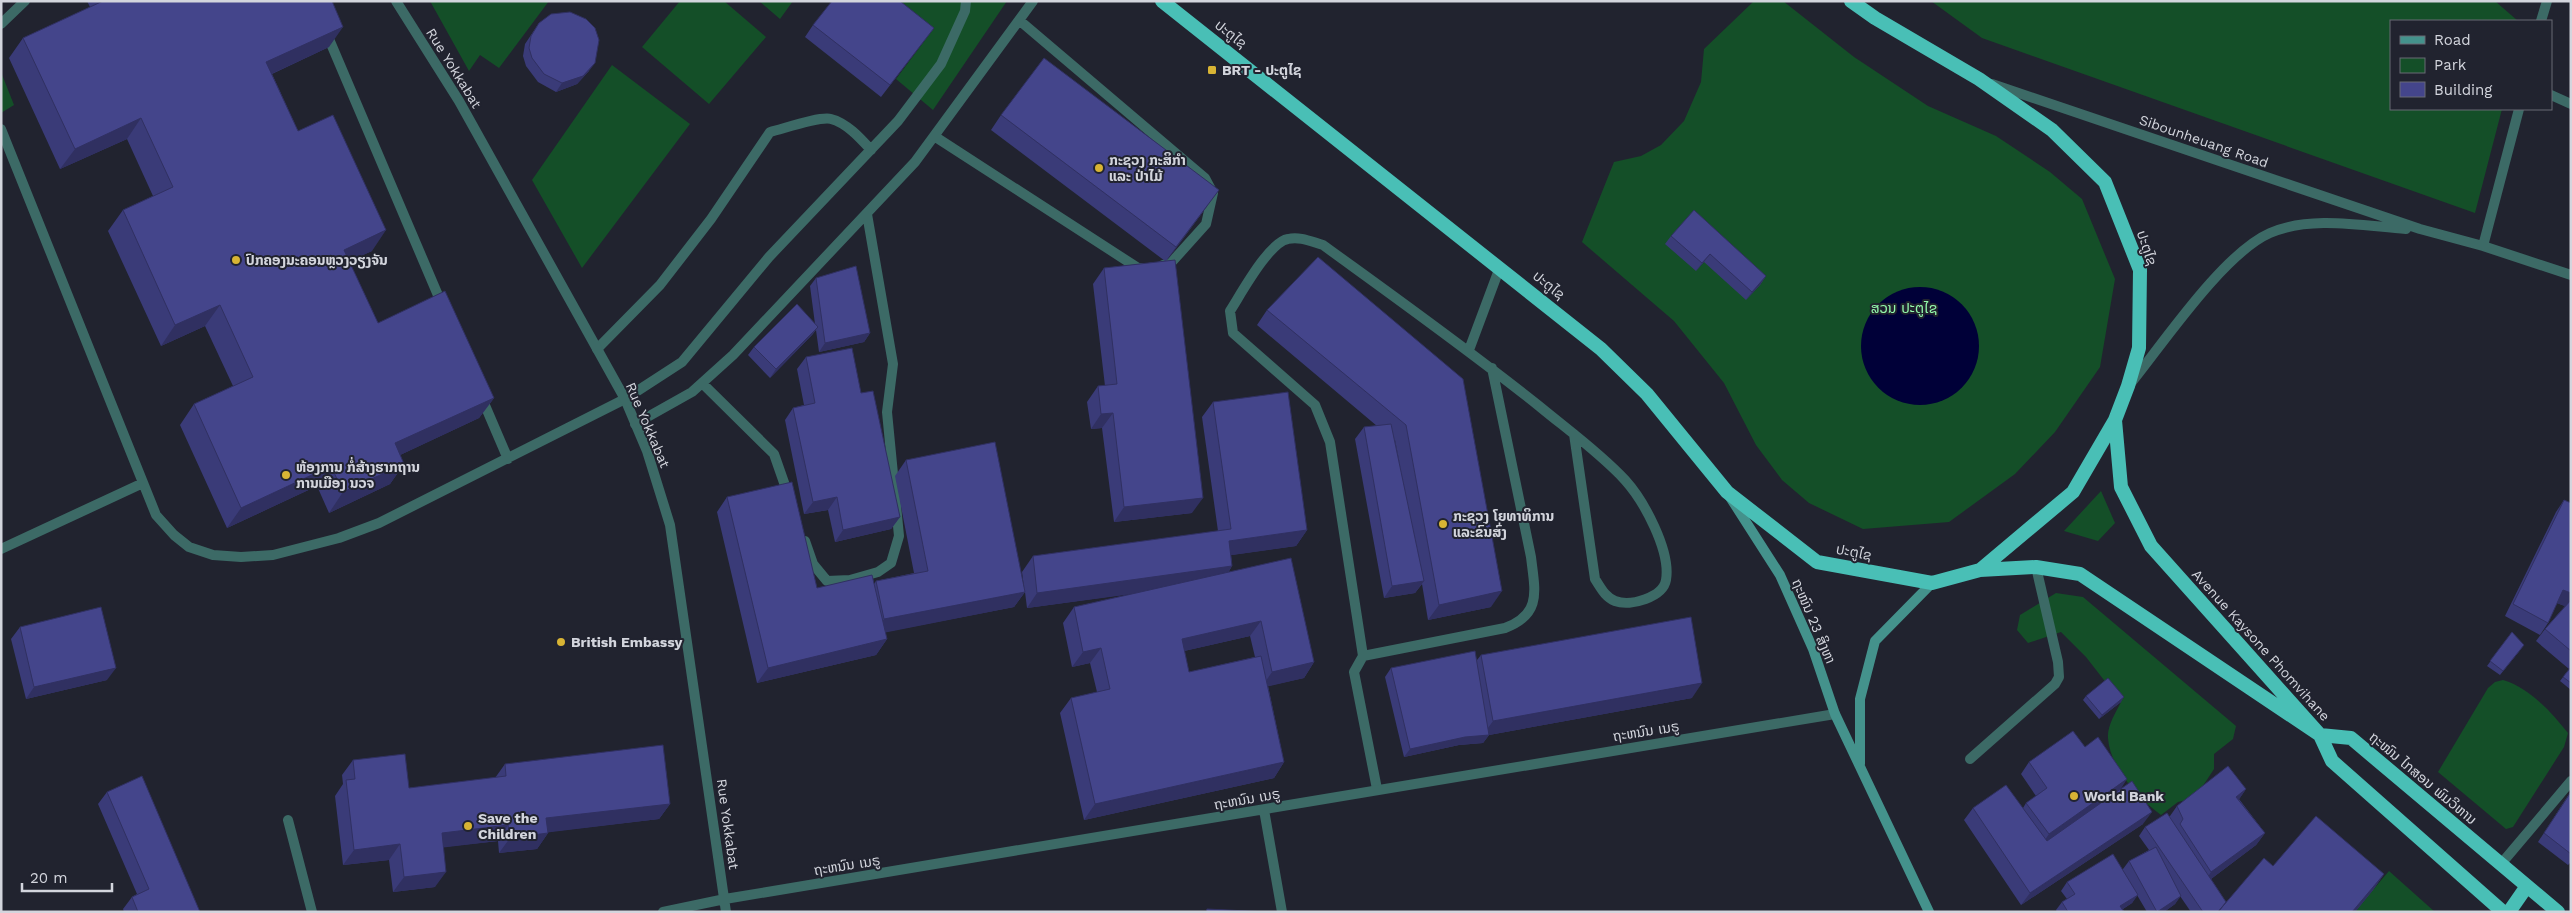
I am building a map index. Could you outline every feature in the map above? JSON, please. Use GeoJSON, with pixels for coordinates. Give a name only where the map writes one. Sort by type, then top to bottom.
{"type":"FeatureCollection","features":[{"type":"Feature","properties":{"kind":"highway","name":"ປະຕູໄຊ"},"geometry":{"type":"LineString","coordinates":[[1162,1],[1500,267],[1601,349],[1641,388],[1687,441],[1727,492],[1817,562],[1932,583],[1980,570],[2073,492],[2115,420],[2128,386],[2139,348],[2140,270],[2105,182],[2052,130],[1979,79],[1875,18],[1851,1]]}},
{"type":"Feature","properties":{"kind":"highway","name":"Avenue Kaysone Phomvihane"},"geometry":{"type":"LineString","coordinates":[[2115,420],[2121,487],[2151,546],[2320,734]]}},
{"type":"Feature","properties":{"kind":"highway","name":"Avenue Kaysone Phomvihane"},"geometry":{"type":"LineString","coordinates":[[1980,570],[2036,567],[2080,574],[2320,734]]}},
{"type":"Feature","properties":{"kind":"highway","name":"ຖະໜົນ ໄກສອນ ພົມວິຫານ"},"geometry":{"type":"LineString","coordinates":[[2320,734],[2351,738],[2558,912]]}},
{"type":"Feature","properties":{"kind":"highway"},"geometry":{"type":"LineString","coordinates":[[2320,734],[2332,761],[2503,912]]}},
{"type":"Feature","properties":{"kind":"highway"},"geometry":{"type":"LineString","coordinates":[[2509,912],[2527,886]]}},
{"type":"Feature","properties":{"kind":"main road","name":"ຖະໜົນ 23 ສິງຫາ"},"geometry":{"type":"LineString","coordinates":[[1727,492],[1780,575],[1813,649],[1835,714],[1929,912]]}},
{"type":"Feature","properties":{"kind":"main road","name":"ຖະໜົນ 23 ສິງຫາ"},"geometry":{"type":"LineString","coordinates":[[1860,768],[1860,699],[1875,642],[1932,583]]}},
{"type":"Feature","properties":{"kind":"street"},"geometry":{"type":"LineString","coordinates":[[1,24],[25,1]]}},
{"type":"Feature","properties":{"kind":"street","name":"Rue Yokkabat"},"geometry":{"type":"LineString","coordinates":[[396,1],[459,101],[625,399],[647,451],[670,525],[726,912]]}},
{"type":"Feature","properties":{"kind":"street"},"geometry":{"type":"LineString","coordinates":[[1,129],[3,142],[156,515],[174,536],[189,547],[213,555],[241,557],[273,555],[338,538],[378,524],[625,399],[682,362],[769,257],[898,121],[941,64],[965,11],[966,1]]}},
{"type":"Feature","properties":{"kind":"street"},"geometry":{"type":"LineString","coordinates":[[635,424],[692,392],[733,355],[916,162],[1032,1]]}},
{"type":"Feature","properties":{"kind":"street"},"geometry":{"type":"LineString","coordinates":[[2541,20],[2546,1]]}},
{"type":"Feature","properties":{"kind":"street"},"geometry":{"type":"LineString","coordinates":[[320,20],[445,313]]}},
{"type":"Feature","properties":{"kind":"street"},"geometry":{"type":"LineString","coordinates":[[934,136],[1138,268],[1170,264],[1206,224],[1214,193],[1205,178],[1019,20]]}},
{"type":"Feature","properties":{"kind":"street","name":"Sibounheuang Road"},"geometry":{"type":"LineString","coordinates":[[1979,79],[2420,229],[2483,246],[2571,276]]}},
{"type":"Feature","properties":{"kind":"street"},"geometry":{"type":"LineString","coordinates":[[2552,95],[2571,104]]}},
{"type":"Feature","properties":{"kind":"street"},"geometry":{"type":"LineString","coordinates":[[2483,246],[2519,110]]}},
{"type":"Feature","properties":{"kind":"street"},"geometry":{"type":"LineString","coordinates":[[597,349],[660,285],[711,219],[770,132],[807,122],[831,119],[856,134],[871,150]]}},
{"type":"Feature","properties":{"kind":"street"},"geometry":{"type":"LineString","coordinates":[[800,527],[813,564],[827,581],[850,580],[878,572],[891,562],[899,536],[887,412],[893,364],[867,214]]}},
{"type":"Feature","properties":{"kind":"street","name":"Sibounheuang Road"},"geometry":{"type":"LineString","coordinates":[[2128,386],[2221,271],[2243,250],[2270,233],[2301,226],[2325,224],[2420,229]]}},
{"type":"Feature","properties":{"kind":"street"},"geometry":{"type":"LineString","coordinates":[[1377,789],[1354,672],[1362,656],[1330,442],[1315,405],[1233,334],[1230,311],[1274,246],[1287,239],[1303,239],[1323,245],[1469,350],[1574,434],[1626,481],[1651,518],[1665,559],[1666,584],[1657,594],[1637,601],[1616,602],[1604,594],[1595,579],[1574,434]]}},
{"type":"Feature","properties":{"kind":"street"},"geometry":{"type":"LineString","coordinates":[[1469,350],[1500,267]]}},
{"type":"Feature","properties":{"kind":"street"},"geometry":{"type":"LineString","coordinates":[[1362,656],[1505,628],[1520,622],[1532,610],[1534,584],[1531,557],[1492,368]]}},
{"type":"Feature","properties":{"kind":"street"},"geometry":{"type":"LineString","coordinates":[[702,383],[774,454],[793,509]]}},
{"type":"Feature","properties":{"kind":"street"},"geometry":{"type":"LineString","coordinates":[[476,386],[508,459]]}},
{"type":"Feature","properties":{"kind":"street"},"geometry":{"type":"LineString","coordinates":[[1,549],[143,483]]}},
{"type":"Feature","properties":{"kind":"street"},"geometry":{"type":"LineString","coordinates":[[1970,759],[2055,684],[2059,677],[2058,662],[2036,567]]}},
{"type":"Feature","properties":{"kind":"street","name":"ຖະຫນົນ ເນຣູ"},"geometry":{"type":"LineString","coordinates":[[663,912],[725,899],[1835,714]]}},
{"type":"Feature","properties":{"kind":"street"},"geometry":{"type":"LineString","coordinates":[[2501,864],[2571,781]]}},
{"type":"Feature","properties":{"kind":"street"},"geometry":{"type":"LineString","coordinates":[[1264,810],[1282,912]]}},
{"type":"Feature","properties":{"kind":"street"},"geometry":{"type":"LineString","coordinates":[[288,820],[312,912]]}},
{"type":"Feature","properties":{"kind":"green space"},"geometry":{"type":"Polygon","coordinates":[[[430,1],[549,1],[499,68],[480,55],[469,71],[430,1]]]}},
{"type":"Feature","properties":{"kind":"green space"},"geometry":{"type":"Polygon","coordinates":[[[680,1],[724,1],[766,37],[709,104],[642,47],[680,1]]]}},
{"type":"Feature","properties":{"kind":"green space"},"geometry":{"type":"Polygon","coordinates":[[[759,1],[793,1],[780,19],[759,1]]]}},
{"type":"Feature","properties":{"kind":"green space"},"geometry":{"type":"Polygon","coordinates":[[[876,1],[1007,1],[933,110],[896,79],[925,40],[876,1]]]}},
{"type":"Feature","properties":{"kind":"green space","name":"ສວນ ປະຕູໄຊ"},"geometry":{"type":"Polygon","coordinates":[[[1754,1],[1783,1],[1854,57],[1928,106],[1996,136],[2050,172],[2082,199],[2115,279],[2100,367],[2055,432],[2015,474],[1949,522],[1863,529],[1809,503],[1782,480],[1756,445],[1724,383],[1674,321],[1582,242],[1614,162],[1641,156],[1661,145],[1684,121],[1701,82],[1704,49],[1754,1]]]}},
{"type":"Feature","properties":{"kind":"green space"},"geometry":{"type":"Polygon","coordinates":[[[1931,1],[2495,1],[2517,20],[2390,20],[2390,110],[2502,110],[2475,213],[1982,38],[1931,1]]]}},
{"type":"Feature","properties":{"kind":"green space"},"geometry":{"type":"Polygon","coordinates":[[[612,65],[690,124],[582,268],[532,180],[612,65]]]}},
{"type":"Feature","properties":{"kind":"green space"},"geometry":{"type":"Polygon","coordinates":[[[1,72],[14,105],[1,113],[1,72]]]}},
{"type":"Feature","properties":{"kind":"green space"},"geometry":{"type":"Polygon","coordinates":[[[2101,491],[2115,523],[2098,541],[2064,531],[2101,491]]]}},
{"type":"Feature","properties":{"kind":"green space"},"geometry":{"type":"Polygon","coordinates":[[[2056,593],[2083,597],[2236,726],[2233,739],[2214,754],[2214,769],[2195,798],[2178,802],[2161,815],[2143,800],[2120,771],[2110,749],[2108,733],[2112,719],[2121,702],[2086,657],[2061,632],[2028,643],[2017,630],[2020,615],[2056,593]]]}},
{"type":"Feature","properties":{"kind":"green space"},"geometry":{"type":"Polygon","coordinates":[[[2503,680],[2531,695],[2547,709],[2568,733],[2564,747],[2513,827],[2506,829],[2438,772],[2488,688],[2495,682],[2503,680]]]}},
{"type":"Feature","properties":{"kind":"green space"},"geometry":{"type":"Polygon","coordinates":[[[2389,871],[2435,912],[2354,912],[2389,871]]]}},
{"type":"Feature","properties":{"kind":"shaded area"},"geometry":{"type":"Polygon","coordinates":[[[1920,287],[1932,288],[1943,292],[1962,304],[1974,323],[1978,334],[1978,358],[1974,369],[1962,388],[1943,400],[1932,404],[1920,405],[1908,404],[1897,400],[1878,388],[1866,369],[1862,358],[1861,346],[1862,334],[1866,323],[1878,304],[1897,292],[1908,288],[1920,287]]]}},
{"type":"Feature","properties":{"kind":"building","name":"ປົກຄອງນະຄອນຫຼວງວຽງຈັນ"},"geometry":{"type":"Polygon","coordinates":[[[103,1],[332,1],[343,27],[266,62],[298,131],[333,115],[386,230],[344,250],[378,323],[445,291],[494,398],[395,443],[404,464],[343,492],[331,466],[241,508],[194,404],[253,377],[220,305],[175,325],[123,210],[173,187],[141,118],[75,149],[23,38],[103,1]]]}},
{"type":"Feature","properties":{"kind":"building"},"geometry":{"type":"Polygon","coordinates":[[[832,1],[900,1],[934,28],[890,85],[813,25],[832,1]]]}},
{"type":"Feature","properties":{"kind":"building"},"geometry":{"type":"Polygon","coordinates":[[[570,12],[586,19],[595,28],[599,40],[595,63],[583,76],[562,83],[544,74],[532,58],[529,48],[531,36],[539,23],[551,14],[570,12]]]}},
{"type":"Feature","properties":{"kind":"building","name":"ກະຊວງ ກະສິກຳ ແລະ ປ່າໄມ້"},"geometry":{"type":"Polygon","coordinates":[[[1044,58],[1219,190],[1176,247],[1001,115],[1044,58]]]}},
{"type":"Feature","properties":{"kind":"building"},"geometry":{"type":"Polygon","coordinates":[[[1694,210],[1766,276],[1752,292],[1710,254],[1702,263],[1671,236],[1694,210]]]}},
{"type":"Feature","properties":{"kind":"building","name":"ກະຊວງ ໂຍທາທິການ ແລະຂົນສົ່ງ"},"geometry":{"type":"Polygon","coordinates":[[[1318,257],[1463,379],[1502,591],[1439,605],[1406,425],[1267,310],[1318,257]]]}},
{"type":"Feature","properties":{"kind":"building"},"geometry":{"type":"Polygon","coordinates":[[[1175,260],[1203,498],[1124,507],[1113,413],[1101,414],[1098,386],[1117,384],[1104,268],[1175,260]]]}},
{"type":"Feature","properties":{"kind":"building"},"geometry":{"type":"Polygon","coordinates":[[[856,266],[870,333],[825,343],[816,278],[856,266]]]}},
{"type":"Feature","properties":{"kind":"building"},"geometry":{"type":"Polygon","coordinates":[[[797,304],[818,327],[776,369],[754,347],[797,304]]]}},
{"type":"Feature","properties":{"kind":"building"},"geometry":{"type":"Polygon","coordinates":[[[852,348],[861,393],[873,391],[900,517],[843,530],[837,497],[813,502],[793,408],[815,403],[806,357],[852,348]]]}},
{"type":"Feature","properties":{"kind":"building"},"geometry":{"type":"Polygon","coordinates":[[[1288,392],[1307,530],[1229,541],[1232,566],[1037,593],[1033,556],[1231,529],[1213,402],[1288,392]]]}},
{"type":"Feature","properties":{"kind":"building"},"geometry":{"type":"Polygon","coordinates":[[[1391,424],[1424,581],[1392,586],[1364,427],[1391,424]]]}},
{"type":"Feature","properties":{"kind":"building"},"geometry":{"type":"Polygon","coordinates":[[[995,442],[1025,592],[884,619],[876,581],[928,571],[906,460],[995,442]]]}},
{"type":"Feature","properties":{"kind":"building"},"geometry":{"type":"Polygon","coordinates":[[[792,482],[817,588],[872,575],[887,639],[768,668],[727,497],[792,482]]]}},
{"type":"Feature","properties":{"kind":"building"},"geometry":{"type":"Polygon","coordinates":[[[2564,500],[2571,503],[2571,593],[2563,590],[2548,623],[2513,604],[2564,500]]]}},
{"type":"Feature","properties":{"kind":"building"},"geometry":{"type":"Polygon","coordinates":[[[1291,558],[1314,662],[1272,672],[1261,621],[1182,639],[1189,672],[1261,656],[1284,762],[1095,804],[1071,698],[1110,689],[1101,648],[1083,652],[1074,607],[1291,558]]]}},
{"type":"Feature","properties":{"kind":"building"},"geometry":{"type":"Polygon","coordinates":[[[2571,600],[2571,651],[2545,629],[2571,600]]]}},
{"type":"Feature","properties":{"kind":"building"},"geometry":{"type":"Polygon","coordinates":[[[101,607],[116,668],[34,687],[20,627],[101,607]]]}},
{"type":"Feature","properties":{"kind":"building"},"geometry":{"type":"Polygon","coordinates":[[[1691,617],[1702,683],[1493,721],[1481,655],[1691,617]]]}},
{"type":"Feature","properties":{"kind":"building"},"geometry":{"type":"Polygon","coordinates":[[[2512,632],[2524,645],[2503,671],[2490,661],[2512,632]]]}},
{"type":"Feature","properties":{"kind":"building"},"geometry":{"type":"Polygon","coordinates":[[[1475,651],[1489,735],[1465,737],[1410,749],[1391,668],[1475,651]]]}},
{"type":"Feature","properties":{"kind":"building"},"geometry":{"type":"Polygon","coordinates":[[[2571,667],[2571,683],[2563,677],[2571,667]]]}},
{"type":"Feature","properties":{"kind":"building"},"geometry":{"type":"Polygon","coordinates":[[[2108,678],[2124,697],[2102,715],[2086,696],[2108,678]]]}},
{"type":"Feature","properties":{"kind":"building","name":"World Bank"},"geometry":{"type":"Polygon","coordinates":[[[2073,731],[2085,747],[2098,737],[2127,779],[2049,834],[2026,803],[2047,788],[2029,762],[2073,731]]]}},
{"type":"Feature","properties":{"kind":"building","name":"Save the Children"},"geometry":{"type":"Polygon","coordinates":[[[663,745],[670,804],[546,818],[548,833],[510,838],[508,825],[442,833],[446,872],[404,877],[400,844],[354,850],[346,780],[355,779],[353,760],[405,754],[409,788],[506,776],[505,764],[663,745]]]}},
{"type":"Feature","properties":{"kind":"building"},"geometry":{"type":"Polygon","coordinates":[[[2228,766],[2246,789],[2236,797],[2265,833],[2211,872],[2180,824],[2183,819],[2177,806],[2228,766]]]}},
{"type":"Feature","properties":{"kind":"building"},"geometry":{"type":"Polygon","coordinates":[[[142,776],[200,912],[138,912],[132,897],[149,889],[107,792],[142,776]]]}},
{"type":"Feature","properties":{"kind":"building"},"geometry":{"type":"Polygon","coordinates":[[[2132,781],[2152,812],[2030,893],[1973,808],[2006,785],[2047,841],[2132,781]]]}},
{"type":"Feature","properties":{"kind":"building"},"geometry":{"type":"Polygon","coordinates":[[[2571,792],[2571,854],[2544,833],[2571,792]]]}},
{"type":"Feature","properties":{"kind":"building"},"geometry":{"type":"Polygon","coordinates":[[[2167,813],[2226,902],[2218,912],[2203,912],[2145,827],[2167,813]]]}},
{"type":"Feature","properties":{"kind":"building"},"geometry":{"type":"Polygon","coordinates":[[[2316,816],[2384,874],[2352,912],[2218,912],[2264,858],[2273,866],[2316,816]]]}},
{"type":"Feature","properties":{"kind":"building"},"geometry":{"type":"Polygon","coordinates":[[[2156,847],[2181,896],[2157,912],[2129,861],[2156,847]]]}},
{"type":"Feature","properties":{"kind":"building"},"geometry":{"type":"Polygon","coordinates":[[[2113,854],[2138,895],[2120,906],[2124,912],[2068,912],[2062,902],[2075,894],[2067,882],[2113,854]]]}},
{"type":"Feature","properties":{"kind":"building"},"geometry":{"type":"Polygon","coordinates":[[[1207,909],[1268,912],[1206,912],[1207,909]]]}},
{"type":"Feature","properties":{"kind":"place","name":"BRT - ປະຕູໄຊ"},"geometry":{"type":"Point","coordinates":[1212,70]}},
{"type":"Feature","properties":{"kind":"place","name":"ກະຊວງ ກະສິກຳ ແລະ ປ່າໄມ້"},"geometry":{"type":"Point","coordinates":[1099,168]}},
{"type":"Feature","properties":{"kind":"place","name":"ປົກຄອງນະຄອນຫຼວງວຽງຈັນ"},"geometry":{"type":"Point","coordinates":[236,260]}},
{"type":"Feature","properties":{"kind":"place","name":"ຫ້ອງການ ກໍ່ສ້າງຮາກຖານ ການເມືອງ ນວຈ"},"geometry":{"type":"Point","coordinates":[286,475]}},
{"type":"Feature","properties":{"kind":"place","name":"ກະຊວງ ໂຍທາທິການ ແລະຂົນສົ່ງ"},"geometry":{"type":"Point","coordinates":[1443,524]}},
{"type":"Feature","properties":{"kind":"place","name":"British Embassy"},"geometry":{"type":"Point","coordinates":[561,642]}},
{"type":"Feature","properties":{"kind":"place","name":"World Bank"},"geometry":{"type":"Point","coordinates":[2074,796]}},
{"type":"Feature","properties":{"kind":"place","name":"Save the Children"},"geometry":{"type":"Point","coordinates":[468,826]}}]}
